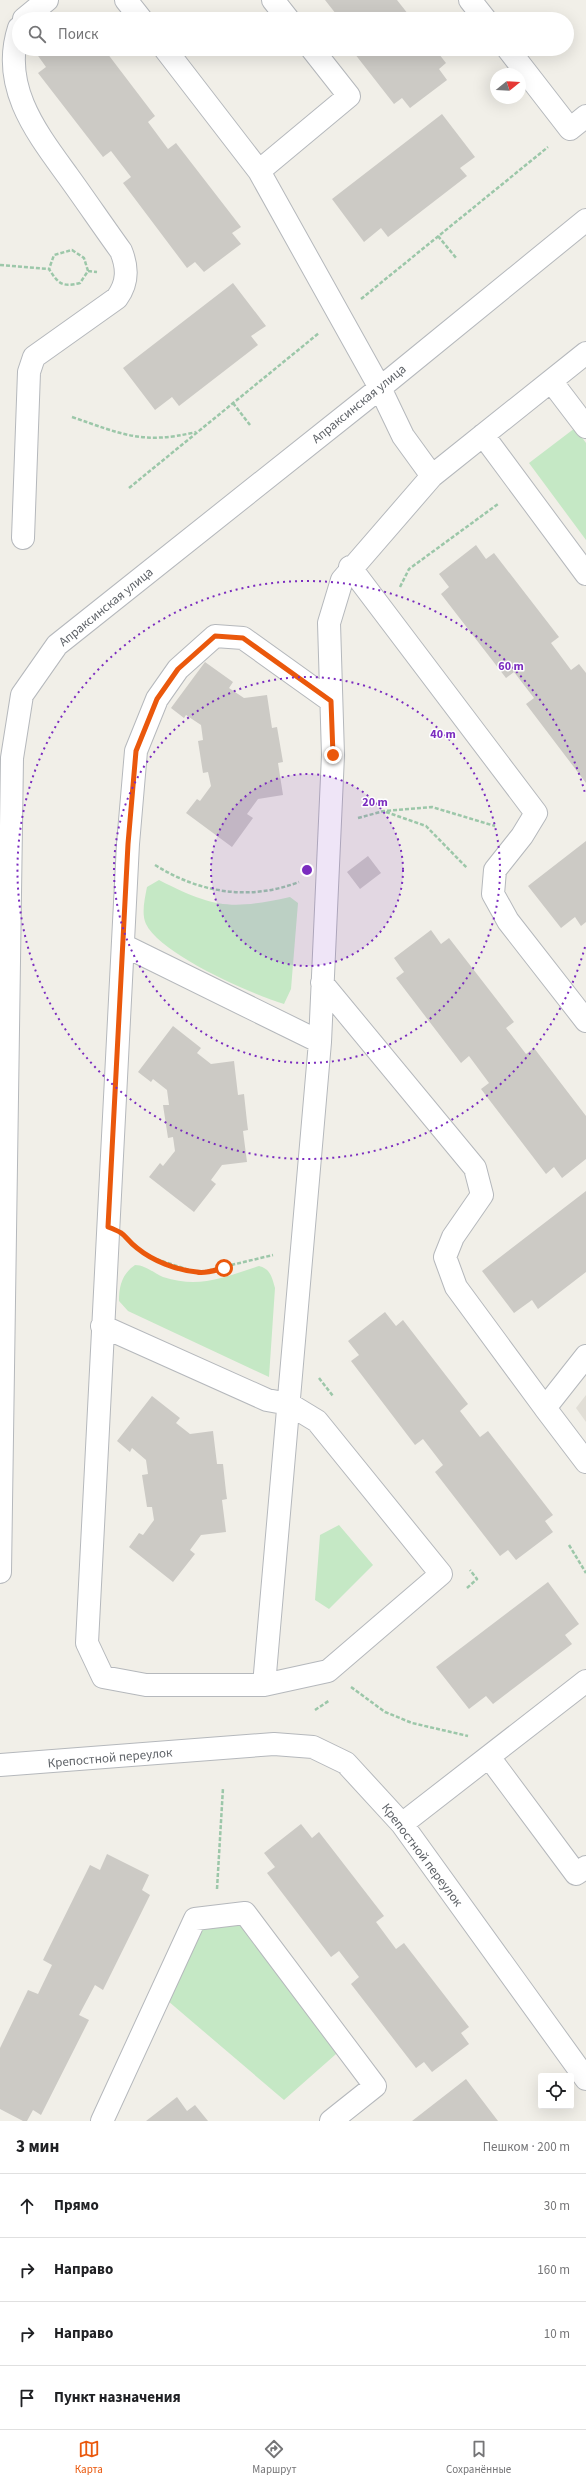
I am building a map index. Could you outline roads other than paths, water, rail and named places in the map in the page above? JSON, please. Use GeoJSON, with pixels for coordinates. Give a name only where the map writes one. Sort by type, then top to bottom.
{"type":"FeatureCollection","features":[{"type":"Feature","properties":{"kind":"street"},"geometry":{"type":"LineString","coordinates":[[32,12],[47,0]]}},
{"type":"Feature","properties":{"kind":"street"},"geometry":{"type":"LineString","coordinates":[[126,0],[135,12]]}},
{"type":"Feature","properties":{"kind":"street"},"geometry":{"type":"LineString","coordinates":[[273,0],[282,12]]}},
{"type":"Feature","properties":{"kind":"street"},"geometry":{"type":"LineString","coordinates":[[470,0],[479,12]]}},
{"type":"Feature","properties":{"kind":"street"},"geometry":{"type":"LineString","coordinates":[[12,56],[15,90],[27,120],[121,251],[126,262],[124,288],[117,298],[34,357],[29,372],[24,538]]}},
{"type":"Feature","properties":{"kind":"street"},"geometry":{"type":"LineString","coordinates":[[169,56],[259,171],[380,388],[403,436],[432,476]]}},
{"type":"Feature","properties":{"kind":"street"},"geometry":{"type":"LineString","coordinates":[[259,171],[349,96],[318,56]]}},
{"type":"Feature","properties":{"kind":"street"},"geometry":{"type":"LineString","coordinates":[[513,56],[570,129],[586,116]]}},
{"type":"Feature","properties":{"kind":"street","name":"Апраксинская улица"},"geometry":{"type":"LineString","coordinates":[[0,1572],[12,758],[22,695],[57,645],[380,388],[586,220]]}},
{"type":"Feature","properties":{"kind":"street"},"geometry":{"type":"LineString","coordinates":[[264,1684],[320,1042],[326,872],[333,755],[328,623],[342,580],[350,567],[432,476],[586,353]]}},
{"type":"Feature","properties":{"kind":"street"},"geometry":{"type":"LineString","coordinates":[[552,381],[586,427]]}},
{"type":"Feature","properties":{"kind":"street"},"geometry":{"type":"LineString","coordinates":[[483,435],[586,574]]}},
{"type":"Feature","properties":{"kind":"street"},"geometry":{"type":"LineString","coordinates":[[350,567],[536,813],[522,836],[495,870],[493,894],[508,921],[586,1021]]}},
{"type":"Feature","properties":{"kind":"street"},"geometry":{"type":"LineString","coordinates":[[102,1326],[268,1400],[289,1404],[317,1421],[441,1574],[328,1671],[264,1684],[146,1685],[103,1677],[87,1643],[102,1326],[124,945],[128,844],[136,751],[157,699],[178,669],[215,636],[243,638],[331,701]]}},
{"type":"Feature","properties":{"kind":"street"},"geometry":{"type":"LineString","coordinates":[[124,945],[320,1042]]}},
{"type":"Feature","properties":{"kind":"street"},"geometry":{"type":"LineString","coordinates":[[322,983],[475,1168],[482,1195],[453,1237],[445,1257],[456,1287],[586,1462]]}},
{"type":"Feature","properties":{"kind":"street"},"geometry":{"type":"LineString","coordinates":[[545,1408],[586,1356]]}},
{"type":"Feature","properties":{"kind":"street"},"geometry":{"type":"LineString","coordinates":[[402,1824],[586,1682]]}},
{"type":"Feature","properties":{"kind":"street","name":"Крепостной переулок"},"geometry":{"type":"LineString","coordinates":[[0,1765],[57,1762],[274,1744],[313,1747],[346,1763],[402,1824],[586,2079]]}},
{"type":"Feature","properties":{"kind":"street"},"geometry":{"type":"LineString","coordinates":[[489,1757],[576,1874],[586,1867]]}},
{"type":"Feature","properties":{"kind":"street"},"geometry":{"type":"LineString","coordinates":[[102,2121],[195,1919],[245,1913],[375,2086],[331,2121]]}}]}
